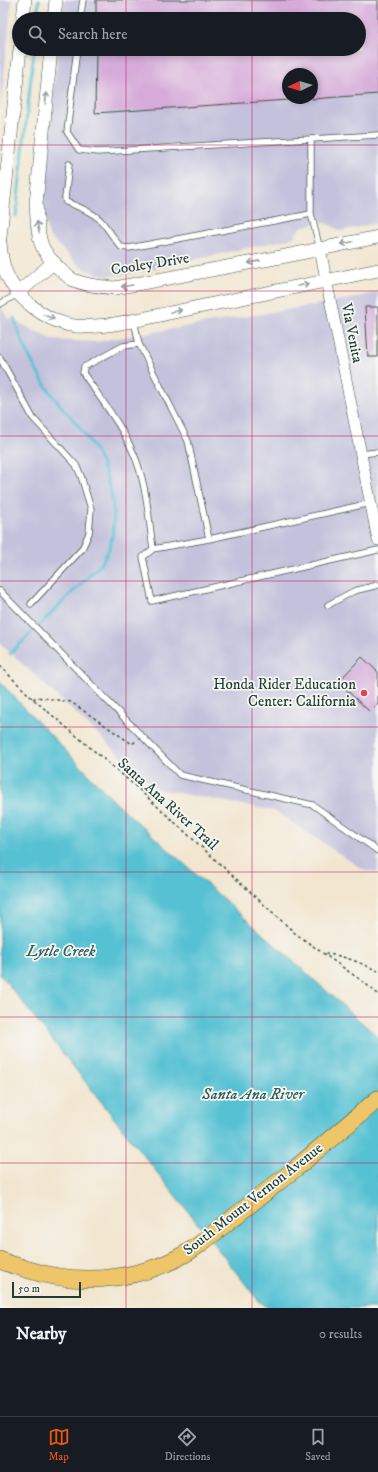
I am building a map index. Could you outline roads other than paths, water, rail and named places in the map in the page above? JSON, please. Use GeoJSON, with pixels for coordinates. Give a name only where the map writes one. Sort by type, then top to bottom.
{"type":"FeatureCollection","features":[{"type":"Feature","properties":{"kind":"main road","name":"South Mount Vernon Avenue"},"geometry":{"type":"LineString","coordinates":[[1,1265],[57,1278],[75,1279],[115,1277],[144,1271],[167,1263],[188,1253],[290,1173],[378,1099]]}},
{"type":"Feature","properties":{"kind":"street"},"geometry":{"type":"LineString","coordinates":[[24,12],[25,0]]}},
{"type":"Feature","properties":{"kind":"street"},"geometry":{"type":"LineString","coordinates":[[55,12],[56,0]]}},
{"type":"Feature","properties":{"kind":"street"},"geometry":{"type":"LineString","coordinates":[[0,237],[19,56]]}},
{"type":"Feature","properties":{"kind":"street","name":"Cooley Drive"},"geometry":{"type":"LineString","coordinates":[[50,56],[36,204],[38,227],[43,249],[71,278],[97,287],[115,288],[286,256],[378,236]]}},
{"type":"Feature","properties":{"kind":"street"},"geometry":{"type":"LineString","coordinates":[[0,243],[1,259],[7,276],[18,294],[41,314],[68,325],[89,327],[134,320],[378,270]]}},
{"type":"Feature","properties":{"kind":"street","name":"Via Venita"},"geometry":{"type":"LineString","coordinates":[[320,249],[378,540]]}},
{"type":"Feature","properties":{"kind":"street"},"geometry":{"type":"LineString","coordinates":[[18,294],[54,262]]}},
{"type":"Feature","properties":{"kind":"lane"},"geometry":{"type":"LineString","coordinates":[[81,12],[83,0]]}},
{"type":"Feature","properties":{"kind":"lane"},"geometry":{"type":"LineString","coordinates":[[76,56],[67,132],[79,150],[98,152],[378,135]]}},
{"type":"Feature","properties":{"kind":"lane"},"geometry":{"type":"LineString","coordinates":[[311,139],[311,214],[320,249]]}},
{"type":"Feature","properties":{"kind":"lane"},"geometry":{"type":"LineString","coordinates":[[69,164],[65,198],[66,202],[81,208],[102,220],[121,248],[129,248],[311,214]]}},
{"type":"Feature","properties":{"kind":"lane"},"geometry":{"type":"LineString","coordinates":[[0,304],[18,294]]}},
{"type":"Feature","properties":{"kind":"lane"},"geometry":{"type":"LineString","coordinates":[[134,320],[139,344],[188,441],[209,539]]}},
{"type":"Feature","properties":{"kind":"lane"},"geometry":{"type":"LineString","coordinates":[[139,344],[123,346],[84,367],[83,373],[124,433],[137,462],[146,498],[153,549]]}},
{"type":"Feature","properties":{"kind":"lane"},"geometry":{"type":"LineString","coordinates":[[0,358],[33,418],[76,465],[91,509],[89,533],[82,549],[31,604]]}},
{"type":"Feature","properties":{"kind":"lane"},"geometry":{"type":"LineString","coordinates":[[361,454],[378,452]]}},
{"type":"Feature","properties":{"kind":"lane"},"geometry":{"type":"LineString","coordinates":[[371,503],[209,539],[153,549],[143,557],[152,601],[378,550]]}},
{"type":"Feature","properties":{"kind":"lane"},"geometry":{"type":"LineString","coordinates":[[328,605],[354,591],[378,585]]}},
{"type":"Feature","properties":{"kind":"lane"},"geometry":{"type":"LineString","coordinates":[[0,591],[180,775],[314,805],[378,851]]}},
{"type":"Feature","properties":{"kind":"water","name":"Santa Ana River"},"geometry":{"type":"Polygon","coordinates":[[[0,682],[116,803],[378,1037],[378,1308],[268,1308],[258,1300],[0,974],[0,682]]]}},
{"type":"Feature","properties":{"kind":"waterway"},"geometry":{"type":"LineString","coordinates":[[38,12],[39,0]]}},
{"type":"Feature","properties":{"kind":"waterway"},"geometry":{"type":"LineString","coordinates":[[16,216],[33,56]]}},
{"type":"Feature","properties":{"kind":"waterway"},"geometry":{"type":"LineString","coordinates":[[10,654],[100,565],[109,549],[114,520],[110,490],[101,462],[86,436],[52,395],[37,372],[24,346],[14,318]]}},
{"type":"Feature","properties":{"kind":"place","name":"Honda Rider Education Center: California"},"geometry":{"type":"Point","coordinates":[364,693]}},
{"type":"Feature","properties":{"kind":"water label","name":"Lytle Creek"},"geometry":{"type":"Point","coordinates":[61,951]}}]}
